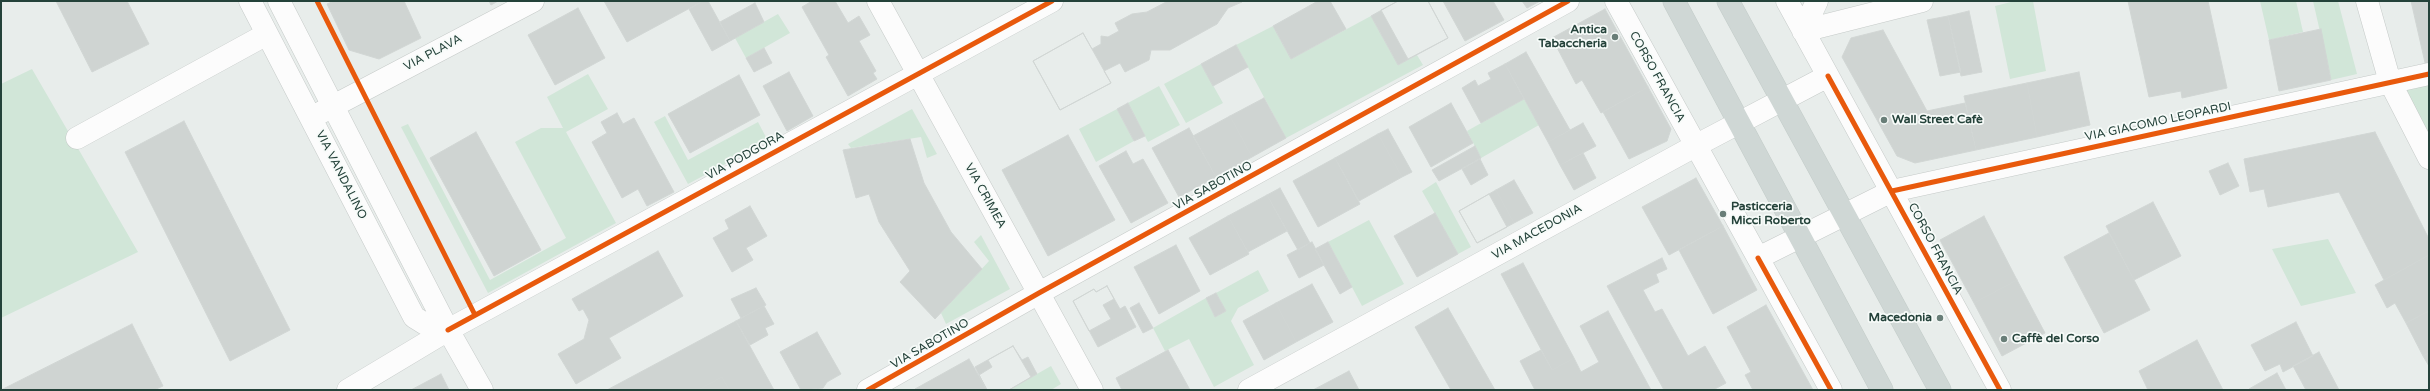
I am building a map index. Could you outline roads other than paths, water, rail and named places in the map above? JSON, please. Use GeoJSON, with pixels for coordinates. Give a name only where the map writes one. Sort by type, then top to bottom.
{"type":"FeatureCollection","features":[{"type":"Feature","properties":{"kind":"main road"},"geometry":{"type":"LineString","coordinates":[[1674,1],[1882,390]]}},
{"type":"Feature","properties":{"kind":"main road"},"geometry":{"type":"LineString","coordinates":[[1728,1],[1940,390]]}},
{"type":"Feature","properties":{"kind":"street","name":"VIA VANDALINO"},"geometry":{"type":"LineString","coordinates":[[250,1],[414,317],[430,327],[448,330]]}},
{"type":"Feature","properties":{"kind":"street","name":"VIA VANDALINO"},"geometry":{"type":"LineString","coordinates":[[279,1],[448,330],[482,390]]}},
{"type":"Feature","properties":{"kind":"street","name":"VIA PLAVA"},"geometry":{"type":"LineString","coordinates":[[311,118],[533,1]]}},
{"type":"Feature","properties":{"kind":"street","name":"VIA CRIMEA"},"geometry":{"type":"LineString","coordinates":[[878,1],[1092,390]]}},
{"type":"Feature","properties":{"kind":"street","name":"VIA PODGORA"},"geometry":{"type":"LineString","coordinates":[[348,390],[448,330],[1052,1]]}},
{"type":"Feature","properties":{"kind":"street","name":"VIA SABOTINO"},"geometry":{"type":"LineString","coordinates":[[868,390],[1039,293],[1568,1]]}},
{"type":"Feature","properties":{"kind":"street","name":"CORSO FRANCIA"},"geometry":{"type":"LineString","coordinates":[[1616,1],[1831,390]]}},
{"type":"Feature","properties":{"kind":"street","name":"CORSO FRANCIA"},"geometry":{"type":"LineString","coordinates":[[1787,1],[2000,390]]}},
{"type":"Feature","properties":{"kind":"street"},"geometry":{"type":"LineString","coordinates":[[1803,31],[1817,1]]}},
{"type":"Feature","properties":{"kind":"street"},"geometry":{"type":"LineString","coordinates":[[1803,31],[1922,1]]}},
{"type":"Feature","properties":{"kind":"street"},"geometry":{"type":"LineString","coordinates":[[2367,1],[2390,82],[2429,158]]}},
{"type":"Feature","properties":{"kind":"street"},"geometry":{"type":"LineString","coordinates":[[77,138],[267,34]]}},
{"type":"Feature","properties":{"kind":"street","name":"VIA GIACOMO LEOPARDI"},"geometry":{"type":"LineString","coordinates":[[1799,237],[1844,213],[1892,191],[2429,74]]}},
{"type":"Feature","properties":{"kind":"street","name":"VIA MACEDONIA"},"geometry":{"type":"LineString","coordinates":[[1249,390],[1739,122],[1828,76]]}},
{"type":"Feature","properties":{"kind":"street"},"geometry":{"type":"LineString","coordinates":[[1758,258],[1799,237]]}},
{"type":"Feature","properties":{"kind":"place","name":"Antica Tabaccheria"},"geometry":{"type":"Point","coordinates":[1615,37]}},
{"type":"Feature","properties":{"kind":"place","name":"Wall Street Cafè"},"geometry":{"type":"Point","coordinates":[1884,120]}},
{"type":"Feature","properties":{"kind":"place","name":"Pasticceria Micci Roberto"},"geometry":{"type":"Point","coordinates":[1723,214]}},
{"type":"Feature","properties":{"kind":"place","name":"Macedonia"},"geometry":{"type":"Point","coordinates":[1940,318]}},
{"type":"Feature","properties":{"kind":"place","name":"Caffè del Corso"},"geometry":{"type":"Point","coordinates":[2004,339]}}]}
